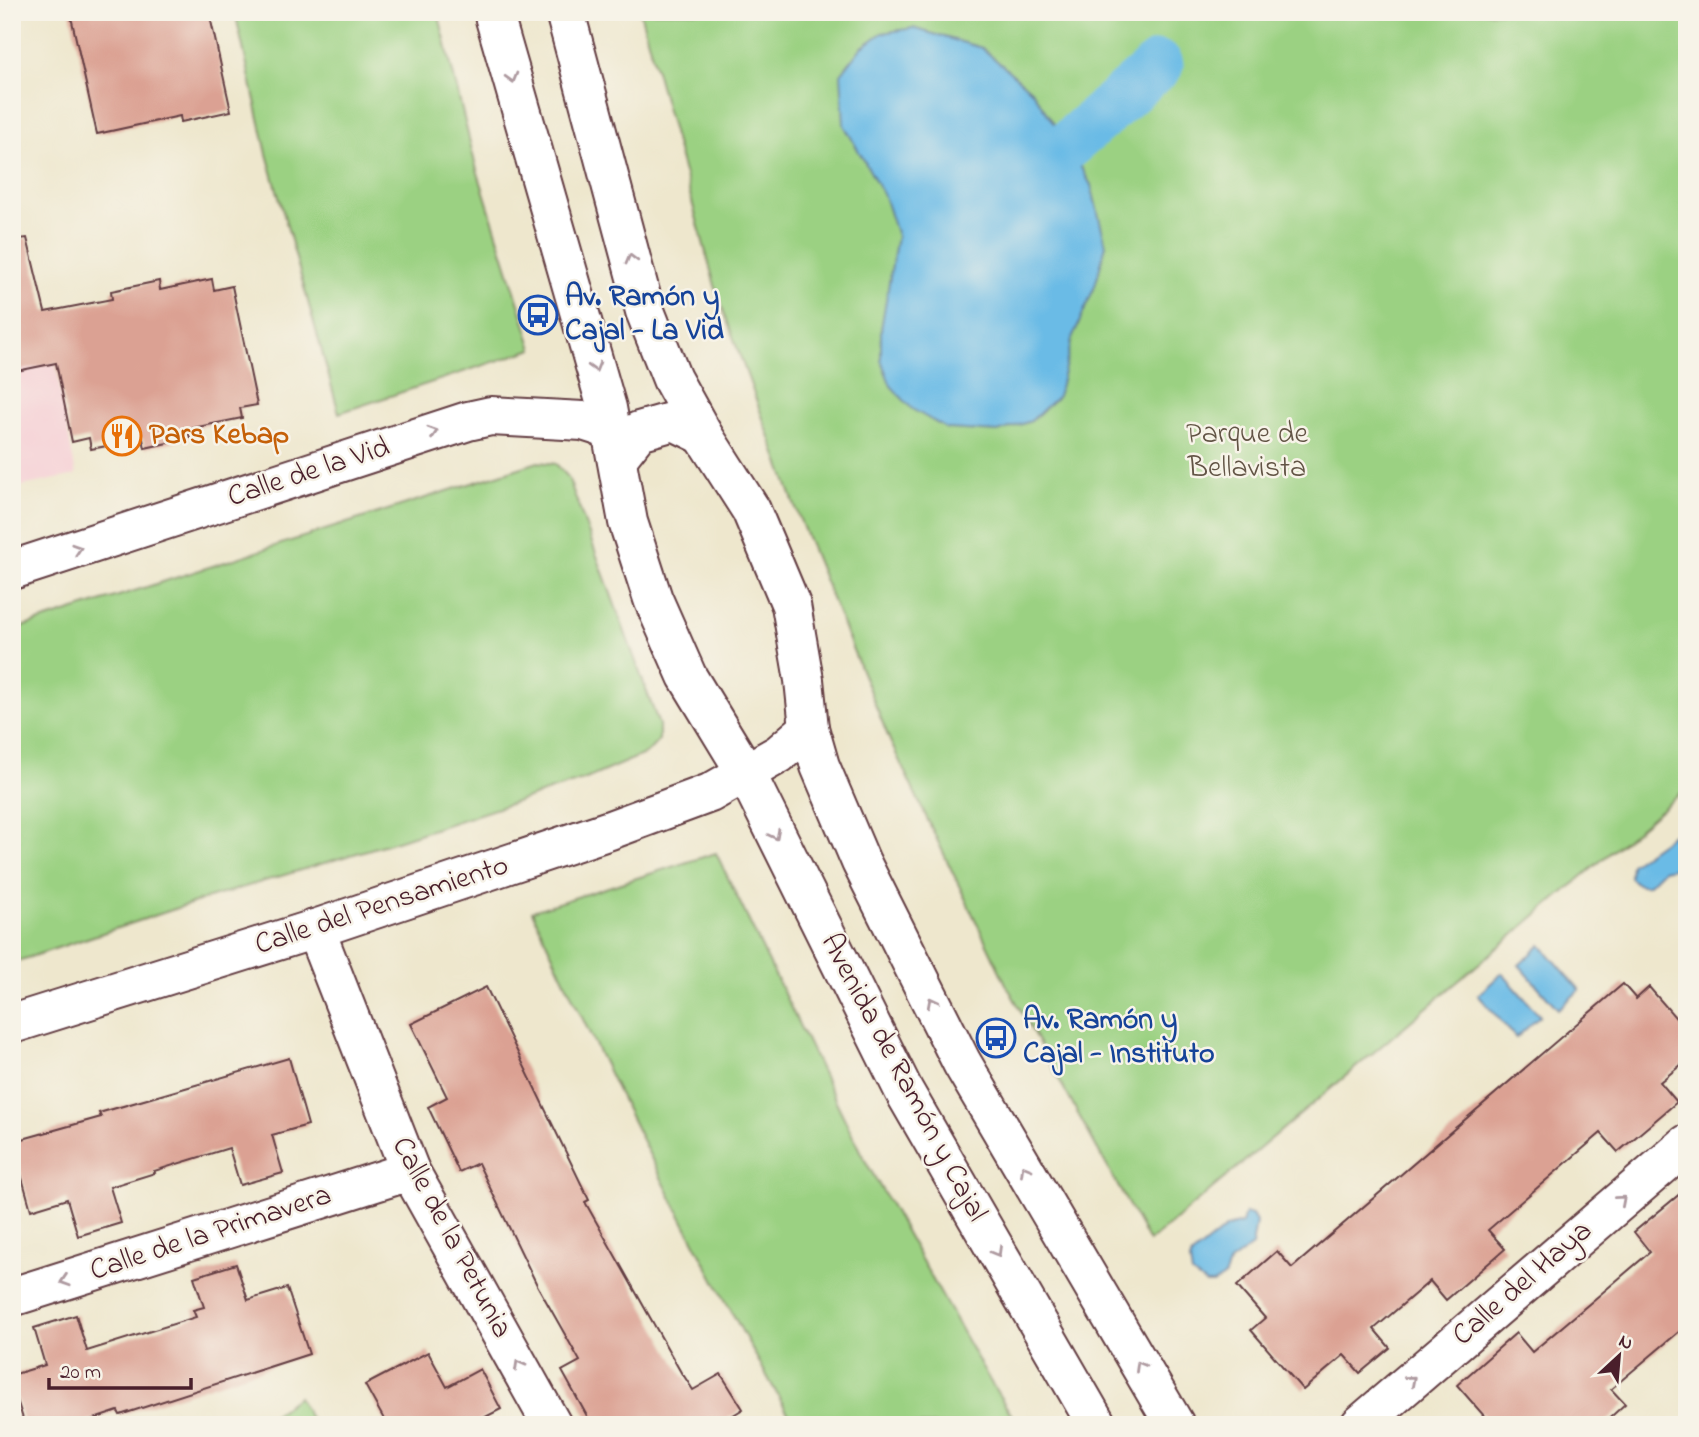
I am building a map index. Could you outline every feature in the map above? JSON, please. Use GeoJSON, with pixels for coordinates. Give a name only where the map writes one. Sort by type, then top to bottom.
{"type":"FeatureCollection","features":[{"type":"Feature","properties":{"kind":"street"},"geometry":{"type":"LineString","coordinates":[[493,12],[607,408],[614,445],[639,431],[674,421],[703,435]]}},
{"type":"Feature","properties":{"kind":"street"},"geometry":{"type":"LineString","coordinates":[[565,12],[645,311],[672,379],[703,435]]}},
{"type":"Feature","properties":{"kind":"street","name":"Calle de la Vid"},"geometry":{"type":"LineString","coordinates":[[12,570],[468,421],[491,416],[583,421],[614,445]]}},
{"type":"Feature","properties":{"kind":"street","name":"Avenida de Ramón y Cajal"},"geometry":{"type":"LineString","coordinates":[[703,435],[751,510],[791,605],[804,680],[808,728],[820,766],[861,862],[962,1063],[1175,1425]]}},
{"type":"Feature","properties":{"kind":"street","name":"Avenida de Ramón y Cajal"},"geometry":{"type":"LineString","coordinates":[[614,445],[628,522],[653,599],[687,676],[746,773],[904,1091],[1097,1425]]}},
{"type":"Feature","properties":{"kind":"street","name":"Calle del Pensamiento"},"geometry":{"type":"LineString","coordinates":[[12,1024],[315,929],[610,830],[710,793],[779,754],[808,728]]}},
{"type":"Feature","properties":{"kind":"street","name":"Calle de la Petunia"},"geometry":{"type":"LineString","coordinates":[[315,929],[410,1171],[552,1425]]}},
{"type":"Feature","properties":{"kind":"street","name":"Calle del Haya"},"geometry":{"type":"LineString","coordinates":[[1360,1425],[1687,1144]]}},
{"type":"Feature","properties":{"kind":"street","name":"Calle de la Primavera"},"geometry":{"type":"LineString","coordinates":[[12,1297],[410,1171]]}},
{"type":"Feature","properties":{"kind":"shaded area"},"geometry":{"type":"Polygon","coordinates":[[[55,363],[76,475],[12,488],[12,372],[55,363]]]}},
{"type":"Feature","properties":{"kind":"green space"},"geometry":{"type":"Polygon","coordinates":[[[235,12],[438,12],[475,163],[533,349],[339,413],[267,154],[235,12]]]}},
{"type":"Feature","properties":{"kind":"green space","name":"Parque de Bellavista"},"geometry":{"type":"Polygon","coordinates":[[[640,12],[1687,12],[1687,788],[1149,1242],[1006,984],[890,741],[802,525],[717,293],[640,12]]]}},
{"type":"Feature","properties":{"kind":"green space"},"geometry":{"type":"Polygon","coordinates":[[[538,462],[556,464],[568,477],[659,725],[659,740],[647,753],[586,779],[12,963],[12,630],[538,462]]]}},
{"type":"Feature","properties":{"kind":"green space"},"geometry":{"type":"Polygon","coordinates":[[[716,853],[861,1153],[990,1381],[1018,1425],[795,1425],[691,1235],[625,1107],[532,911],[716,853]]]}},
{"type":"Feature","properties":{"kind":"green space"},"geometry":{"type":"Polygon","coordinates":[[[298,1397],[314,1425],[265,1425],[269,1418],[298,1397]]]}},
{"type":"Feature","properties":{"kind":"water"},"geometry":{"type":"Polygon","coordinates":[[[913,28],[982,48],[1032,91],[1091,185],[1106,245],[1095,286],[1072,339],[1058,396],[1031,421],[998,432],[947,429],[912,409],[891,386],[881,360],[881,329],[897,236],[884,196],[844,125],[841,74],[861,48],[882,33],[913,28]]]}},
{"type":"Feature","properties":{"kind":"water"},"geometry":{"type":"Polygon","coordinates":[[[1673,834],[1682,835],[1687,841],[1687,865],[1663,870],[1648,885],[1636,883],[1630,877],[1631,864],[1673,834]]]}},
{"type":"Feature","properties":{"kind":"water"},"geometry":{"type":"Polygon","coordinates":[[[1541,945],[1580,990],[1558,1009],[1519,965],[1541,945]]]}},
{"type":"Feature","properties":{"kind":"water"},"geometry":{"type":"Polygon","coordinates":[[[1502,973],[1540,1016],[1516,1038],[1478,995],[1502,973]]]}},
{"type":"Feature","properties":{"kind":"water"},"geometry":{"type":"Polygon","coordinates":[[[1245,1213],[1252,1215],[1256,1222],[1252,1246],[1230,1262],[1224,1277],[1213,1284],[1206,1284],[1192,1274],[1192,1255],[1227,1227],[1242,1223],[1245,1213]]]}},
{"type":"Feature","properties":{"kind":"building"},"geometry":{"type":"Polygon","coordinates":[[[70,12],[209,12],[231,111],[181,122],[180,116],[97,134],[70,12]]]}},
{"type":"Feature","properties":{"kind":"building"},"geometry":{"type":"Polygon","coordinates":[[[27,238],[45,312],[112,299],[111,291],[159,281],[160,290],[212,279],[214,290],[232,286],[257,405],[240,408],[242,418],[188,429],[190,438],[145,448],[143,439],[91,449],[89,438],[72,442],[56,363],[12,372],[12,240],[27,238]]]}},
{"type":"Feature","properties":{"kind":"building"},"geometry":{"type":"Polygon","coordinates":[[[1623,984],[1636,999],[1649,987],[1687,1031],[1687,1060],[1660,1082],[1677,1102],[1618,1152],[1601,1133],[1488,1230],[1505,1249],[1475,1275],[1446,1300],[1430,1281],[1374,1329],[1390,1348],[1360,1373],[1344,1355],[1303,1390],[1251,1330],[1265,1318],[1237,1286],[1277,1251],[1292,1268],[1623,984]]]}},
{"type":"Feature","properties":{"kind":"building"},"geometry":{"type":"Polygon","coordinates":[[[486,987],[589,1200],[585,1202],[683,1376],[693,1390],[721,1374],[743,1409],[717,1425],[592,1425],[562,1371],[580,1361],[537,1285],[478,1163],[459,1172],[428,1107],[447,1097],[411,1024],[486,987]]]}},
{"type":"Feature","properties":{"kind":"building"},"geometry":{"type":"Polygon","coordinates":[[[289,1058],[308,1125],[272,1135],[283,1173],[240,1185],[229,1148],[110,1187],[121,1223],[78,1236],[67,1199],[31,1210],[12,1142],[101,1117],[99,1113],[289,1058]]]}},
{"type":"Feature","properties":{"kind":"building"},"geometry":{"type":"Polygon","coordinates":[[[1687,1188],[1687,1325],[1611,1389],[1625,1404],[1602,1425],[1492,1425],[1457,1385],[1516,1333],[1532,1352],[1650,1252],[1634,1232],[1687,1188]]]}},
{"type":"Feature","properties":{"kind":"building"},"geometry":{"type":"Polygon","coordinates":[[[236,1264],[248,1300],[287,1288],[309,1354],[120,1415],[118,1411],[76,1425],[25,1425],[12,1384],[12,1375],[45,1365],[34,1328],[76,1315],[87,1351],[196,1317],[193,1310],[204,1307],[194,1277],[236,1264]]]}},
{"type":"Feature","properties":{"kind":"building"},"geometry":{"type":"Polygon","coordinates":[[[428,1352],[447,1387],[480,1369],[501,1409],[470,1425],[378,1425],[385,1421],[365,1385],[428,1352]]]}},
{"type":"Feature","properties":{"kind":"waterway"},"geometry":{"type":"LineString","coordinates":[[1068,145],[1159,65]]}},
{"type":"Feature","properties":{"kind":"place","name":"Av. Ramón y Cajal - La Vid"},"geometry":{"type":"Point","coordinates":[538,315]}},
{"type":"Feature","properties":{"kind":"place","name":"Pars Kebap"},"geometry":{"type":"Point","coordinates":[122,436]}},
{"type":"Feature","properties":{"kind":"place","name":"Av. Ramón y Cajal - Instituto"},"geometry":{"type":"Point","coordinates":[996,1038]}}]}
